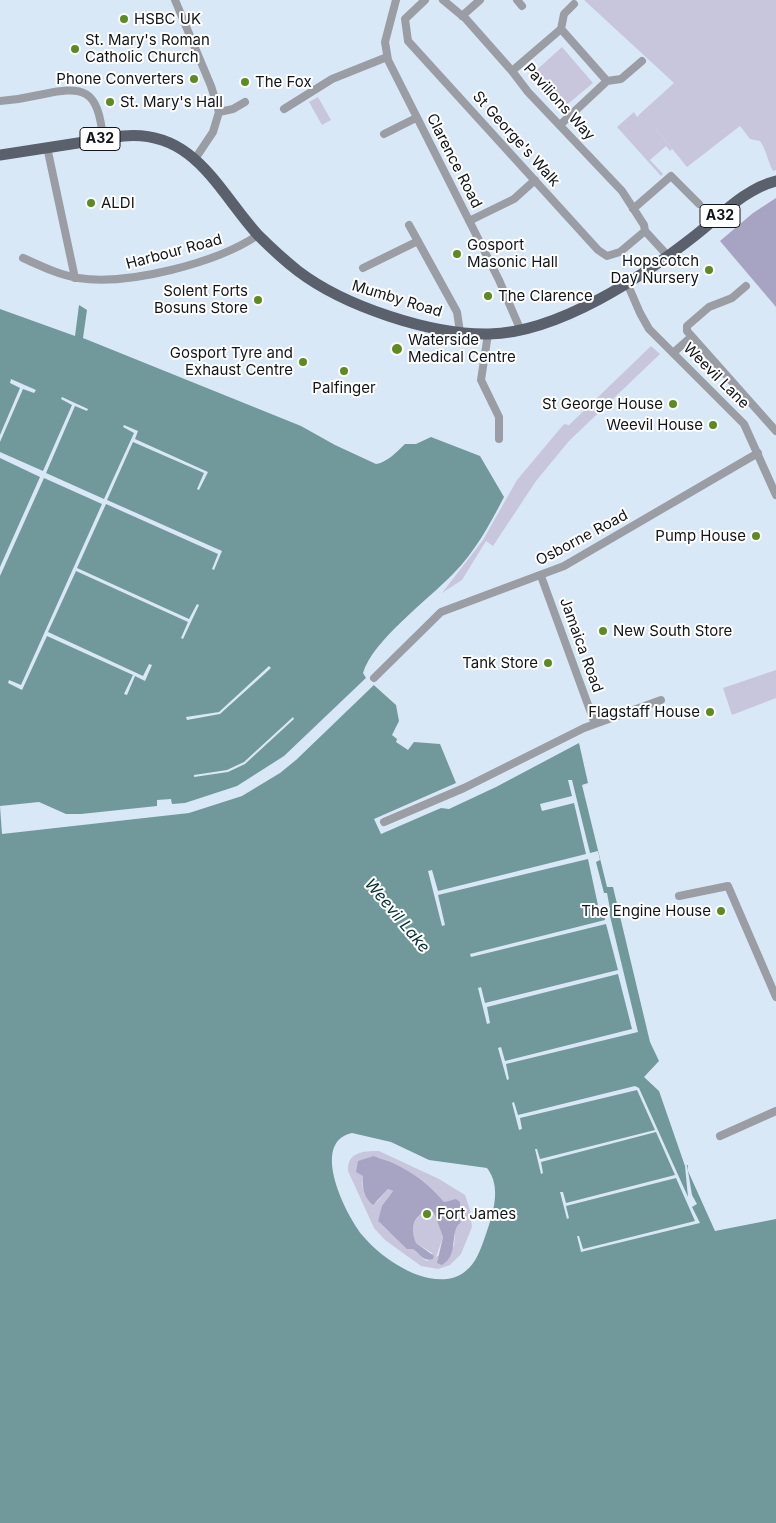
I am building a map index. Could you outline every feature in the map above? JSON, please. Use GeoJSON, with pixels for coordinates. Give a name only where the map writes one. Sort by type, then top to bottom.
{"type":"FeatureCollection","features":[{"type":"Feature","properties":{"kind":"main road","name":"Mumby Road"},"geometry":{"type":"LineString","coordinates":[[0,155],[135,134],[156,137],[178,146],[195,159],[258,235],[298,271],[343,299],[418,325],[460,332],[488,334],[521,331],[548,322],[628,283],[668,256],[748,193],[776,181]]}},
{"type":"Feature","properties":{"kind":"street"},"geometry":{"type":"LineString","coordinates":[[175,0],[211,86],[219,112],[212,132],[195,159]]}},
{"type":"Feature","properties":{"kind":"street","name":"Clarence Road"},"geometry":{"type":"LineString","coordinates":[[396,0],[385,42],[387,57],[509,300],[521,331]]}},
{"type":"Feature","properties":{"kind":"street","name":"St George's Walk"},"geometry":{"type":"LineString","coordinates":[[425,0],[405,19],[410,43],[605,255],[610,256],[620,252],[645,230]]}},
{"type":"Feature","properties":{"kind":"street","name":"Pavilions Way"},"geometry":{"type":"LineString","coordinates":[[443,0],[462,16],[512,70],[528,92],[625,195],[644,225],[645,230],[668,256]]}},
{"type":"Feature","properties":{"kind":"street"},"geometry":{"type":"LineString","coordinates":[[462,16],[480,0]]}},
{"type":"Feature","properties":{"kind":"street"},"geometry":{"type":"LineString","coordinates":[[512,70],[561,29],[564,14],[574,4]]}},
{"type":"Feature","properties":{"kind":"street"},"geometry":{"type":"LineString","coordinates":[[561,29],[607,81]]}},
{"type":"Feature","properties":{"kind":"street"},"geometry":{"type":"LineString","coordinates":[[284,109],[332,80],[387,57]]}},
{"type":"Feature","properties":{"kind":"street"},"geometry":{"type":"LineString","coordinates":[[560,125],[607,81],[621,78],[642,61]]}},
{"type":"Feature","properties":{"kind":"street"},"geometry":{"type":"LineString","coordinates":[[0,101],[62,90],[82,91],[92,99],[103,139]]}},
{"type":"Feature","properties":{"kind":"street"},"geometry":{"type":"LineString","coordinates":[[219,112],[233,109],[245,102]]}},
{"type":"Feature","properties":{"kind":"street"},"geometry":{"type":"LineString","coordinates":[[384,134],[416,118]]}},
{"type":"Feature","properties":{"kind":"street"},"geometry":{"type":"LineString","coordinates":[[47,148],[75,278]]}},
{"type":"Feature","properties":{"kind":"street"},"geometry":{"type":"LineString","coordinates":[[633,209],[671,176],[699,204]]}},
{"type":"Feature","properties":{"kind":"street"},"geometry":{"type":"LineString","coordinates":[[469,221],[514,199],[535,180]]}},
{"type":"Feature","properties":{"kind":"street"},"geometry":{"type":"LineString","coordinates":[[409,225],[457,312],[460,332]]}},
{"type":"Feature","properties":{"kind":"street","name":"Harbour Road"},"geometry":{"type":"LineString","coordinates":[[23,258],[75,278],[104,281],[138,278],[229,252],[258,235]]}},
{"type":"Feature","properties":{"kind":"street"},"geometry":{"type":"LineString","coordinates":[[363,268],[418,241]]}},
{"type":"Feature","properties":{"kind":"street","name":"Weevil Lane"},"geometry":{"type":"LineString","coordinates":[[628,283],[645,323],[744,424],[776,495]]}},
{"type":"Feature","properties":{"kind":"street"},"geometry":{"type":"LineString","coordinates":[[746,286],[732,298],[711,305],[686,328],[690,338],[776,431]]}},
{"type":"Feature","properties":{"kind":"street"},"geometry":{"type":"LineString","coordinates":[[488,334],[482,382],[498,417],[499,439]]}},
{"type":"Feature","properties":{"kind":"street"},"geometry":{"type":"LineString","coordinates":[[674,353],[690,338]]}},
{"type":"Feature","properties":{"kind":"street","name":"Osborne Road"},"geometry":{"type":"LineString","coordinates":[[374,678],[441,612],[541,576],[583,556],[758,453]]}},
{"type":"Feature","properties":{"kind":"street","name":"Jamaica Road"},"geometry":{"type":"LineString","coordinates":[[541,576],[595,724]]}},
{"type":"Feature","properties":{"kind":"street"},"geometry":{"type":"LineString","coordinates":[[384,822],[464,788],[595,724],[661,700]]}},
{"type":"Feature","properties":{"kind":"street"},"geometry":{"type":"LineString","coordinates":[[680,896],[726,885],[731,892],[776,997]]}},
{"type":"Feature","properties":{"kind":"street"},"geometry":{"type":"LineString","coordinates":[[720,1136],[776,1111]]}},
{"type":"Feature","properties":{"kind":"shaded area"},"geometry":{"type":"Polygon","coordinates":[[[584,0],[776,0],[776,170],[773,171],[760,141],[750,139],[740,126],[687,167],[642,112],[674,83],[584,0]]]}},
{"type":"Feature","properties":{"kind":"shaded area"},"geometry":{"type":"Polygon","coordinates":[[[562,47],[593,83],[563,108],[532,74],[562,47]]]}},
{"type":"Feature","properties":{"kind":"shaded area"},"geometry":{"type":"Polygon","coordinates":[[[318,97],[331,120],[322,125],[309,102],[318,97]]]}},
{"type":"Feature","properties":{"kind":"shaded area"},"geometry":{"type":"Polygon","coordinates":[[[634,112],[637,117],[642,112],[672,149],[670,151],[666,146],[650,160],[663,174],[661,176],[617,127],[634,112]]]}},
{"type":"Feature","properties":{"kind":"shaded area"},"geometry":{"type":"Polygon","coordinates":[[[776,198],[776,307],[720,241],[753,213],[776,198]]]}},
{"type":"Feature","properties":{"kind":"shaded area"},"geometry":{"type":"Polygon","coordinates":[[[651,346],[660,354],[569,441],[536,481],[493,546],[486,541],[462,580],[442,593],[483,540],[517,480],[564,424],[569,425],[651,346]]]}},
{"type":"Feature","properties":{"kind":"shaded area"},"geometry":{"type":"Polygon","coordinates":[[[776,670],[776,698],[732,715],[723,688],[776,670]]]}},
{"type":"Feature","properties":{"kind":"shaded area"},"geometry":{"type":"Polygon","coordinates":[[[379,1151],[439,1179],[465,1195],[470,1210],[472,1227],[461,1254],[450,1265],[438,1269],[421,1266],[385,1240],[374,1228],[348,1171],[348,1165],[353,1156],[362,1152],[379,1151]],[[374,1156],[362,1182],[365,1192],[377,1202],[388,1189],[393,1191],[387,1199],[378,1221],[428,1261],[432,1253],[416,1243],[413,1227],[420,1215],[430,1210],[434,1213],[443,1237],[436,1257],[454,1246],[455,1230],[459,1224],[449,1215],[453,1210],[452,1200],[444,1202],[427,1184],[408,1171],[374,1156]]]}},
{"type":"Feature","properties":{"kind":"shaded area"},"geometry":{"type":"Polygon","coordinates":[[[374,1156],[408,1171],[427,1184],[444,1202],[456,1199],[460,1202],[460,1208],[449,1212],[449,1215],[457,1216],[461,1222],[455,1232],[451,1255],[442,1265],[437,1263],[443,1237],[434,1213],[430,1210],[417,1218],[413,1227],[416,1243],[434,1256],[433,1259],[429,1260],[413,1249],[407,1249],[378,1221],[382,1206],[393,1191],[388,1189],[373,1205],[364,1192],[363,1176],[356,1172],[358,1161],[374,1156]]]}},
{"type":"Feature","properties":{"kind":"water","name":"Weevil Lake"},"geometry":{"type":"Polygon","coordinates":[[[79,305],[87,310],[83,338],[301,426],[335,445],[376,464],[395,454],[405,444],[416,444],[431,437],[480,456],[504,497],[482,537],[461,565],[389,634],[369,660],[363,673],[366,678],[396,705],[399,721],[392,735],[397,739],[396,742],[408,750],[414,742],[440,744],[456,783],[374,819],[381,834],[441,808],[449,809],[496,787],[579,743],[588,783],[582,785],[607,887],[613,887],[650,1042],[659,1061],[644,1077],[659,1091],[685,1166],[688,1165],[688,1171],[715,1231],[776,1219],[776,1523],[0,1523],[0,309],[75,336],[79,305]],[[352,1133],[339,1139],[333,1150],[332,1164],[335,1180],[348,1213],[372,1246],[398,1265],[428,1278],[443,1279],[457,1276],[469,1268],[475,1260],[486,1234],[495,1201],[492,1175],[487,1168],[429,1160],[391,1142],[352,1133]]]}},
{"type":"Feature","properties":{"kind":"pier"},"geometry":{"type":"Polygon","coordinates":[[[11,379],[36,390],[34,393],[23,389],[0,442],[0,435],[20,388],[10,383],[11,379]]]}},
{"type":"Feature","properties":{"kind":"pier"},"geometry":{"type":"Polygon","coordinates":[[[62,397],[88,409],[87,411],[75,406],[46,473],[104,499],[134,433],[123,427],[124,425],[138,431],[135,439],[208,472],[199,490],[197,489],[204,473],[133,442],[107,500],[222,551],[214,570],[212,569],[218,554],[106,504],[77,568],[189,619],[197,604],[199,605],[183,639],[181,638],[188,622],[76,571],[48,632],[143,676],[149,664],[152,665],[145,681],[135,676],[127,695],[124,694],[133,675],[47,636],[22,690],[8,683],[9,680],[21,685],[102,504],[44,478],[0,576],[0,567],[40,477],[0,458],[0,452],[43,471],[72,405],[61,399],[62,397]]]}},
{"type":"Feature","properties":{"kind":"pier"},"geometry":{"type":"Polygon","coordinates":[[[269,666],[271,668],[220,714],[187,720],[186,717],[219,712],[269,666]]]}},
{"type":"Feature","properties":{"kind":"pier"},"geometry":{"type":"Polygon","coordinates":[[[368,676],[375,684],[296,760],[280,773],[242,796],[189,813],[2,834],[0,806],[39,802],[66,814],[81,814],[157,806],[157,800],[171,799],[172,804],[185,803],[237,786],[284,756],[368,676]]]}},
{"type":"Feature","properties":{"kind":"pier"},"geometry":{"type":"Polygon","coordinates":[[[293,717],[294,719],[245,764],[228,772],[194,777],[194,775],[227,770],[244,762],[293,717]]]}},
{"type":"Feature","properties":{"kind":"pier"},"geometry":{"type":"Polygon","coordinates":[[[568,780],[572,780],[590,853],[598,851],[600,860],[596,862],[604,893],[607,893],[609,912],[638,1032],[506,1064],[509,1079],[507,1080],[498,1048],[501,1047],[505,1061],[632,1029],[618,974],[487,1007],[490,1023],[487,1024],[478,988],[481,987],[485,1003],[618,970],[606,924],[471,957],[470,954],[605,920],[604,913],[599,910],[588,859],[438,895],[445,925],[442,926],[428,871],[432,870],[438,891],[586,854],[574,803],[542,811],[540,804],[572,796],[568,780]]]}},
{"type":"Feature","properties":{"kind":"pier"},"geometry":{"type":"Polygon","coordinates":[[[635,1086],[639,1088],[688,1197],[685,1166],[687,1165],[692,1195],[697,1204],[692,1207],[700,1223],[581,1252],[577,1236],[579,1236],[583,1249],[695,1221],[676,1178],[566,1206],[569,1218],[567,1219],[560,1192],[563,1192],[566,1203],[675,1175],[656,1132],[541,1162],[543,1173],[541,1174],[535,1149],[537,1149],[540,1159],[655,1130],[637,1090],[520,1118],[522,1129],[519,1130],[512,1103],[514,1102],[518,1115],[635,1086]]]}},
{"type":"Feature","properties":{"kind":"place","name":"HSBC UK"},"geometry":{"type":"Point","coordinates":[124,19]}},
{"type":"Feature","properties":{"kind":"place","name":"St. Mary's Roman Catholic Church"},"geometry":{"type":"Point","coordinates":[75,49]}},
{"type":"Feature","properties":{"kind":"place","name":"Phone Converters"},"geometry":{"type":"Point","coordinates":[194,79]}},
{"type":"Feature","properties":{"kind":"place","name":"The Fox"},"geometry":{"type":"Point","coordinates":[245,82]}},
{"type":"Feature","properties":{"kind":"place","name":"St. Mary's Hall"},"geometry":{"type":"Point","coordinates":[110,102]}},
{"type":"Feature","properties":{"kind":"place","name":"ALDI"},"geometry":{"type":"Point","coordinates":[91,203]}},
{"type":"Feature","properties":{"kind":"place","name":"Gosport Masonic Hall"},"geometry":{"type":"Point","coordinates":[457,254]}},
{"type":"Feature","properties":{"kind":"place","name":"Hopscotch Day Nursery"},"geometry":{"type":"Point","coordinates":[709,270]}},
{"type":"Feature","properties":{"kind":"place","name":"The Clarence"},"geometry":{"type":"Point","coordinates":[488,296]}},
{"type":"Feature","properties":{"kind":"place","name":"Solent Forts Bosuns Store"},"geometry":{"type":"Point","coordinates":[258,300]}},
{"type":"Feature","properties":{"kind":"place","name":"Waterside Medical Centre"},"geometry":{"type":"Point","coordinates":[397,349]}},
{"type":"Feature","properties":{"kind":"place","name":"Gosport Tyre and Exhaust Centre"},"geometry":{"type":"Point","coordinates":[303,362]}},
{"type":"Feature","properties":{"kind":"place","name":"Palfinger"},"geometry":{"type":"Point","coordinates":[344,371]}},
{"type":"Feature","properties":{"kind":"place","name":"St George House"},"geometry":{"type":"Point","coordinates":[673,404]}},
{"type":"Feature","properties":{"kind":"place","name":"Weevil House"},"geometry":{"type":"Point","coordinates":[713,425]}},
{"type":"Feature","properties":{"kind":"place","name":"Pump House"},"geometry":{"type":"Point","coordinates":[756,536]}},
{"type":"Feature","properties":{"kind":"place","name":"New South Store"},"geometry":{"type":"Point","coordinates":[603,631]}},
{"type":"Feature","properties":{"kind":"place","name":"Tank Store"},"geometry":{"type":"Point","coordinates":[548,663]}},
{"type":"Feature","properties":{"kind":"place","name":"Flagstaff House"},"geometry":{"type":"Point","coordinates":[710,712]}},
{"type":"Feature","properties":{"kind":"place","name":"The Engine House"},"geometry":{"type":"Point","coordinates":[721,911]}},
{"type":"Feature","properties":{"kind":"place","name":"Fort James"},"geometry":{"type":"Point","coordinates":[427,1214]}}]}
